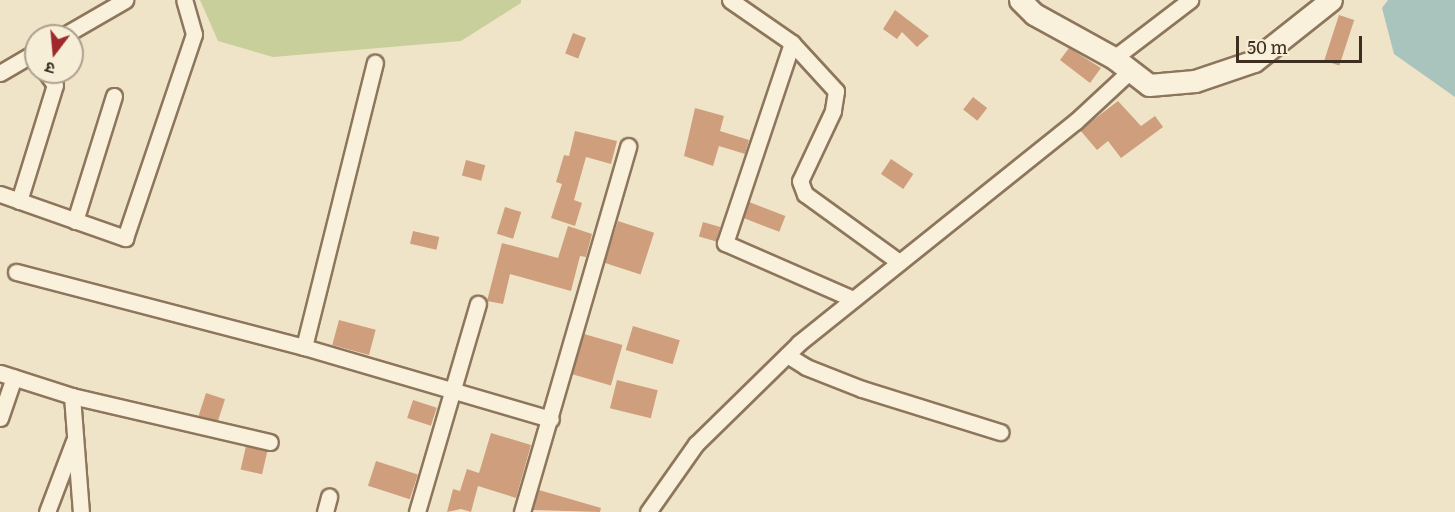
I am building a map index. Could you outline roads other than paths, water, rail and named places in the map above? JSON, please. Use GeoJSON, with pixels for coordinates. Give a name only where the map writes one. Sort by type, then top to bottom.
{"type":"FeatureCollection","features":[{"type":"Feature","properties":{"kind":"street"},"geometry":{"type":"LineString","coordinates":[[84,24],[125,0]]}},
{"type":"Feature","properties":{"kind":"street"},"geometry":{"type":"LineString","coordinates":[[0,194],[125,238],[194,33],[184,0]]}},
{"type":"Feature","properties":{"kind":"street"},"geometry":{"type":"LineString","coordinates":[[730,0],[792,43],[836,91],[833,111],[800,181],[805,194],[899,262]]}},
{"type":"Feature","properties":{"kind":"street"},"geometry":{"type":"LineString","coordinates":[[1020,0],[1034,14],[1122,64],[1149,85],[1195,81],[1254,61],[1331,0]]}},
{"type":"Feature","properties":{"kind":"street"},"geometry":{"type":"LineString","coordinates":[[648,512],[696,444],[787,355],[853,299],[1075,122],[1122,64],[1190,0]]}},
{"type":"Feature","properties":{"kind":"street"},"geometry":{"type":"LineString","coordinates":[[792,43],[725,243],[853,299]]}},
{"type":"Feature","properties":{"kind":"street"},"geometry":{"type":"LineString","coordinates":[[0,72],[24,60]]}},
{"type":"Feature","properties":{"kind":"street"},"geometry":{"type":"LineString","coordinates":[[304,347],[375,63]]}},
{"type":"Feature","properties":{"kind":"street"},"geometry":{"type":"LineString","coordinates":[[19,201],[54,84]]}},
{"type":"Feature","properties":{"kind":"street"},"geometry":{"type":"LineString","coordinates":[[75,220],[114,96]]}},
{"type":"Feature","properties":{"kind":"street"},"geometry":{"type":"LineString","coordinates":[[522,512],[628,146]]}},
{"type":"Feature","properties":{"kind":"street"},"geometry":{"type":"LineString","coordinates":[[16,272],[304,347],[551,418]]}},
{"type":"Feature","properties":{"kind":"street"},"geometry":{"type":"LineString","coordinates":[[417,512],[455,391],[478,304]]}},
{"type":"Feature","properties":{"kind":"street"},"geometry":{"type":"LineString","coordinates":[[787,355],[806,367],[862,389],[1000,432]]}},
{"type":"Feature","properties":{"kind":"street"},"geometry":{"type":"LineString","coordinates":[[0,418],[7,375],[72,396],[270,442]]}},
{"type":"Feature","properties":{"kind":"street"},"geometry":{"type":"LineString","coordinates":[[72,396],[81,512]]}},
{"type":"Feature","properties":{"kind":"street"},"geometry":{"type":"LineString","coordinates":[[47,512],[75,438]]}},
{"type":"Feature","properties":{"kind":"water"},"geometry":{"type":"Polygon","coordinates":[[[1388,0],[1455,0],[1455,97],[1394,54],[1382,8],[1388,0]]]}}]}
